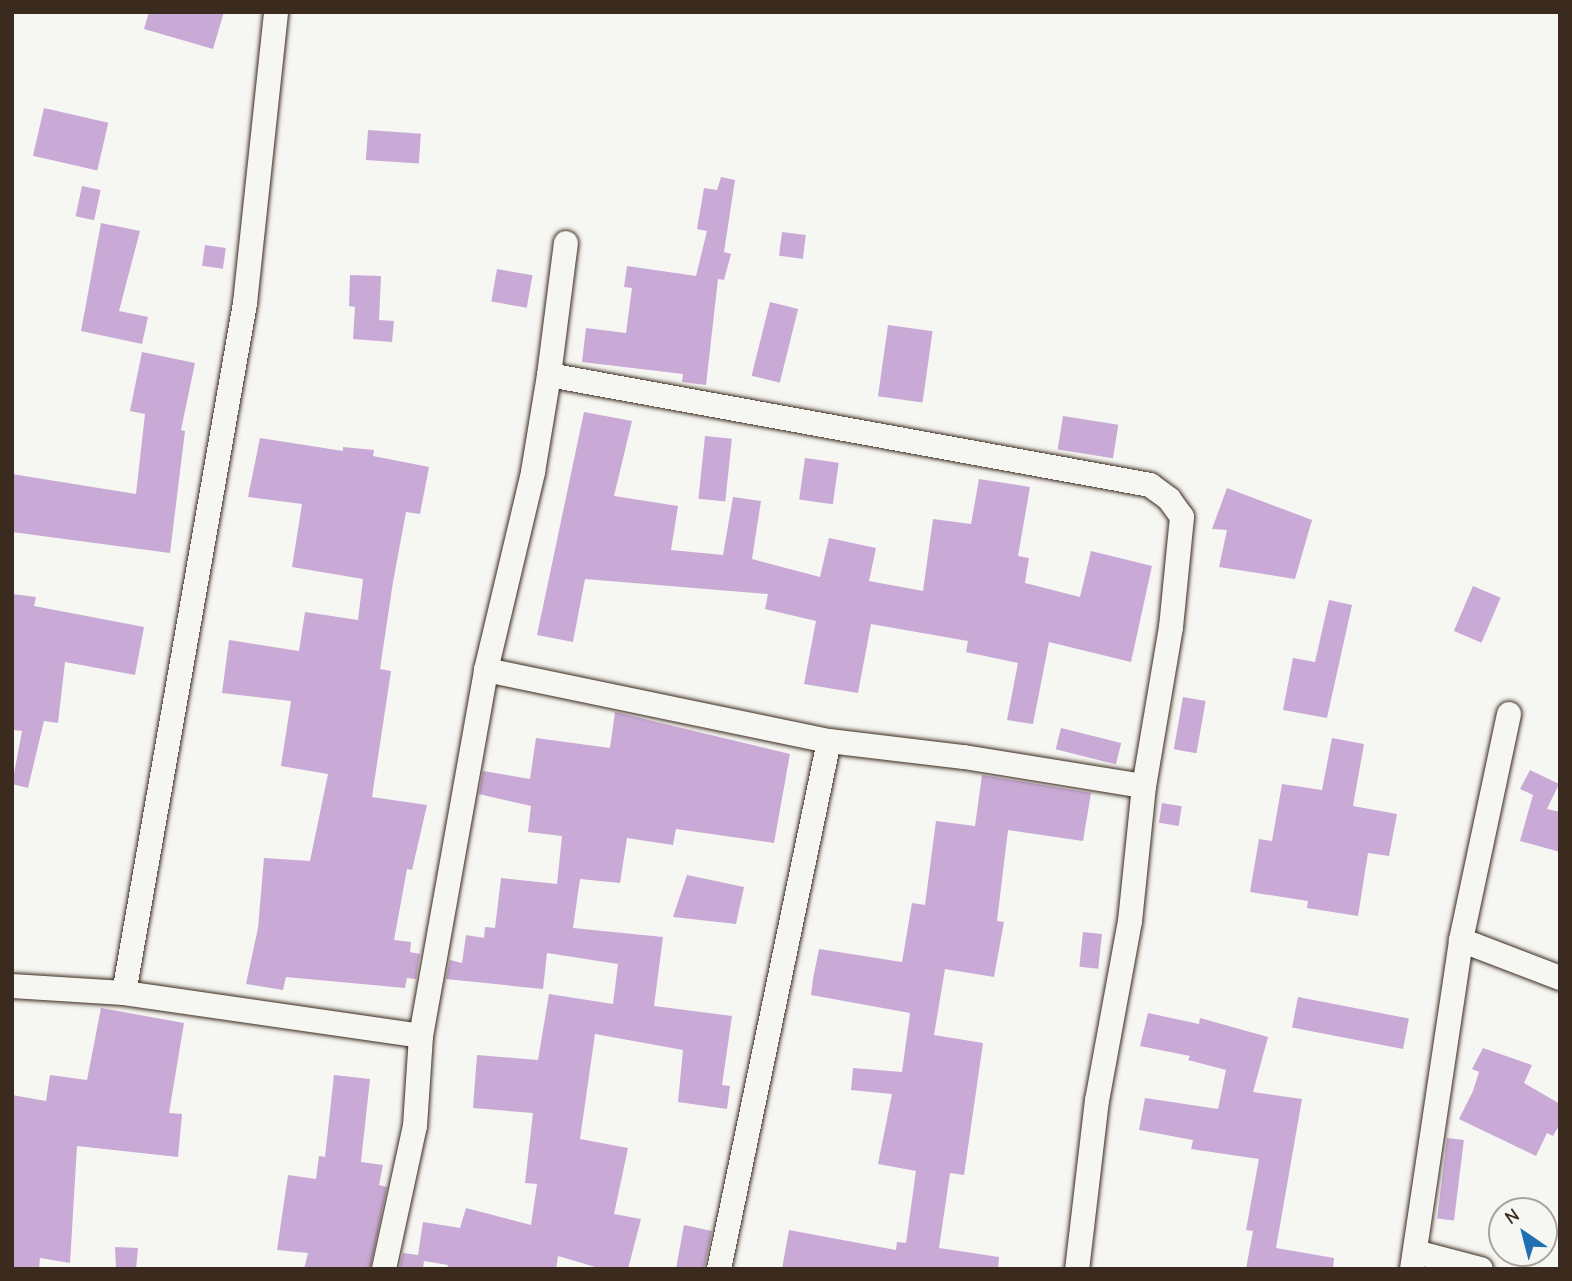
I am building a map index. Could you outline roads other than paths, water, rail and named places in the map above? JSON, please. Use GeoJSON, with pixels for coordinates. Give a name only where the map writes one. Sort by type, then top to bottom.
{"type":"FeatureCollection","features":[{"type":"Feature","properties":{"kind":"street"},"geometry":{"type":"LineString","coordinates":[[124,993],[245,303],[276,12]]}},
{"type":"Feature","properties":{"kind":"street"},"geometry":{"type":"LineString","coordinates":[[384,1269],[415,1126],[421,1036],[486,670],[533,472],[550,375],[566,243]]}},
{"type":"Feature","properties":{"kind":"street"},"geometry":{"type":"LineString","coordinates":[[550,375],[1150,485],[1170,499],[1182,517],[1171,626],[1144,786],[1130,921],[1097,1100],[1077,1269]]}},
{"type":"Feature","properties":{"kind":"street"},"geometry":{"type":"LineString","coordinates":[[486,670],[829,741],[964,757],[1144,786]]}},
{"type":"Feature","properties":{"kind":"street"},"geometry":{"type":"LineString","coordinates":[[1481,1269],[1414,1260],[1461,940],[1509,714]]}},
{"type":"Feature","properties":{"kind":"street"},"geometry":{"type":"LineString","coordinates":[[719,1269],[829,741]]}},
{"type":"Feature","properties":{"kind":"street"},"geometry":{"type":"LineString","coordinates":[[1461,940],[1560,978]]}},
{"type":"Feature","properties":{"kind":"street"},"geometry":{"type":"LineString","coordinates":[[12,986],[124,993],[421,1036]]}}]}
